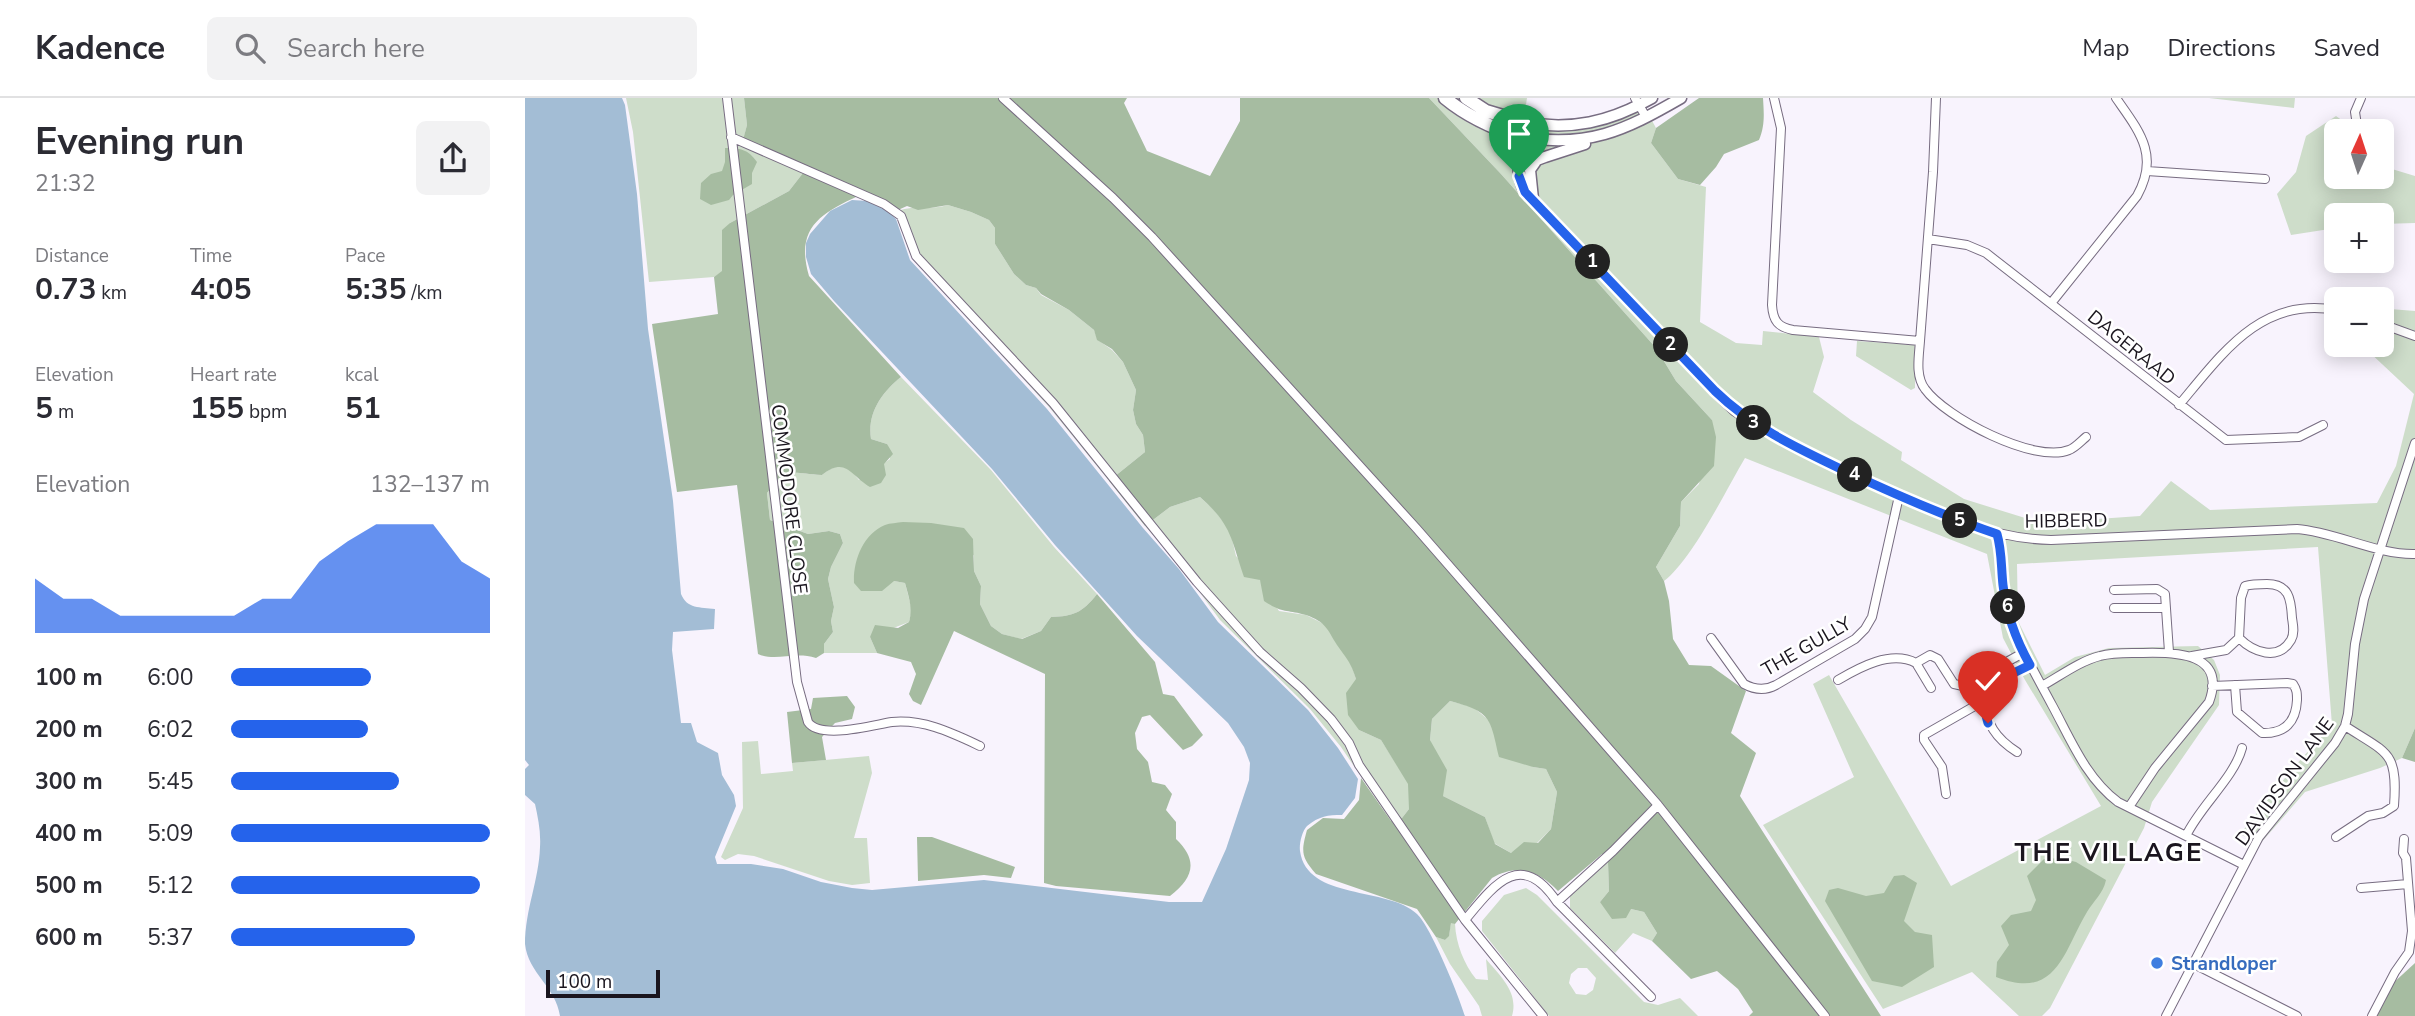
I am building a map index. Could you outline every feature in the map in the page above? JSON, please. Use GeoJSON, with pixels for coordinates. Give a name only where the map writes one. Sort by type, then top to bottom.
{"type":"FeatureCollection","features":[{"type":"Feature","properties":{"kind":"main road"},"geometry":{"type":"LineString","coordinates":[[1445,98],[1493,128],[1521,137]]}},
{"type":"Feature","properties":{"kind":"main road"},"geometry":{"type":"LineString","coordinates":[[1467,98],[1486,111],[1523,122]]}},
{"type":"Feature","properties":{"kind":"street","name":"COMMODORE CLOSE"},"geometry":{"type":"LineString","coordinates":[[727,98],[796,669],[808,722],[818,730],[836,730],[914,721],[981,746]]}},
{"type":"Feature","properties":{"kind":"street"},"geometry":{"type":"LineString","coordinates":[[1003,98],[1152,237],[1417,530],[1658,805],[1825,1016]]}},
{"type":"Feature","properties":{"kind":"street"},"geometry":{"type":"LineString","coordinates":[[1523,122],[1559,127],[1583,125],[1605,120],[1637,102],[1652,98]]}},
{"type":"Feature","properties":{"kind":"street"},"geometry":{"type":"LineString","coordinates":[[1534,200],[1530,170],[1537,160],[1604,136],[1681,98]]}},
{"type":"Feature","properties":{"kind":"street"},"geometry":{"type":"LineString","coordinates":[[1774,98],[1781,128],[1773,318],[1781,327],[1793,330],[1920,341]]}},
{"type":"Feature","properties":{"kind":"street"},"geometry":{"type":"LineString","coordinates":[[1936,98],[1920,341],[1919,366],[1924,388],[1933,399],[1980,432],[2009,443],[2052,452],[2071,450],[2086,437]]}},
{"type":"Feature","properties":{"kind":"street"},"geometry":{"type":"LineString","coordinates":[[2052,302],[2137,196],[2147,172],[2148,158],[2141,135],[2116,98]]}},
{"type":"Feature","properties":{"kind":"street"},"geometry":{"type":"LineString","coordinates":[[2356,119],[2355,112],[2361,98]]}},
{"type":"Feature","properties":{"kind":"street"},"geometry":{"type":"LineString","coordinates":[[1637,102],[1646,117]]}},
{"type":"Feature","properties":{"kind":"street","name":"HIBBERD"},"geometry":{"type":"LineString","coordinates":[[1523,122],[1519,176],[1522,187],[1735,410],[1796,447],[1899,496],[1997,534],[2023,539],[2297,529],[2323,533],[2401,554],[2415,554]]}},
{"type":"Feature","properties":{"kind":"street"},"geometry":{"type":"LineString","coordinates":[[1521,137],[1563,141],[1604,136]]}},
{"type":"Feature","properties":{"kind":"street"},"geometry":{"type":"LineString","coordinates":[[731,137],[884,204],[901,216],[916,256],[1053,403],[1196,582],[1260,652],[1331,719],[1349,743],[1359,765],[1465,920],[1543,1016]]}},
{"type":"Feature","properties":{"kind":"street"},"geometry":{"type":"LineString","coordinates":[[2147,172],[2265,179]]}},
{"type":"Feature","properties":{"kind":"street","name":"DAGERAAD"},"geometry":{"type":"LineString","coordinates":[[1928,239],[1967,245],[1986,253],[2052,302],[2217,435],[2229,441],[2299,436],[2323,425]]}},
{"type":"Feature","properties":{"kind":"street"},"geometry":{"type":"LineString","coordinates":[[2179,404],[2232,344],[2256,325],[2288,310],[2324,309]]}},
{"type":"Feature","properties":{"kind":"street"},"geometry":{"type":"LineString","coordinates":[[2394,328],[2415,335]]}},
{"type":"Feature","properties":{"kind":"street","name":"DAVIDSON LANE"},"geometry":{"type":"LineString","coordinates":[[2166,1016],[2266,828],[2335,743],[2345,726],[2350,705],[2358,628],[2379,548],[2415,443]]}},
{"type":"Feature","properties":{"kind":"street","name":"THE GULLY"},"geometry":{"type":"LineString","coordinates":[[1711,638],[1739,679],[1750,687],[1770,688],[1855,639],[1872,617],[1899,496]]}},
{"type":"Feature","properties":{"kind":"street"},"geometry":{"type":"LineString","coordinates":[[1997,534],[2002,548],[2003,585],[2007,605],[2023,653],[2091,774],[2107,793],[2129,807],[2244,865]]}},
{"type":"Feature","properties":{"kind":"street"},"geometry":{"type":"LineString","coordinates":[[2042,686],[2101,655],[2169,652],[2192,656],[2227,650],[2239,638],[2241,598],[2245,586],[2270,584],[2285,588],[2290,596],[2293,634],[2288,644],[2267,654],[2255,651],[2239,638]]}},
{"type":"Feature","properties":{"kind":"street"},"geometry":{"type":"LineString","coordinates":[[2114,590],[2157,589],[2165,594],[2169,652]]}},
{"type":"Feature","properties":{"kind":"street"},"geometry":{"type":"LineString","coordinates":[[2114,608],[2166,608]]}},
{"type":"Feature","properties":{"kind":"street"},"geometry":{"type":"LineString","coordinates":[[1916,663],[1930,655],[1935,656],[1954,684],[1963,686],[2023,653]]}},
{"type":"Feature","properties":{"kind":"street"},"geometry":{"type":"LineString","coordinates":[[2129,807],[2155,768],[2209,702],[2211,678],[2204,664],[2192,656]]}},
{"type":"Feature","properties":{"kind":"street"},"geometry":{"type":"LineString","coordinates":[[1838,680],[1873,662],[1907,658],[1916,663],[1931,688]]}},
{"type":"Feature","properties":{"kind":"street"},"geometry":{"type":"LineString","coordinates":[[1946,794],[1942,767],[1924,740],[1924,735],[1983,699],[1988,689],[2030,665]]}},
{"type":"Feature","properties":{"kind":"street"},"geometry":{"type":"LineString","coordinates":[[2212,686],[2235,685],[2293,684],[2297,690],[2297,714],[2281,729],[2262,733],[2237,712],[2235,685]]}},
{"type":"Feature","properties":{"kind":"street"},"geometry":{"type":"LineString","coordinates":[[1983,699],[1988,723],[2009,747],[2017,752]]}},
{"type":"Feature","properties":{"kind":"street"},"geometry":{"type":"LineString","coordinates":[[2336,837],[2368,816],[2383,813],[2394,806],[2396,780],[2389,756],[2381,748],[2345,726]]}},
{"type":"Feature","properties":{"kind":"street"},"geometry":{"type":"LineString","coordinates":[[2186,836],[2213,792],[2229,774],[2242,748]]}},
{"type":"Feature","properties":{"kind":"street"},"geometry":{"type":"LineString","coordinates":[[1557,902],[1658,805]]}},
{"type":"Feature","properties":{"kind":"street"},"geometry":{"type":"LineString","coordinates":[[2372,1016],[2395,972],[2409,952],[2411,931],[2404,839]]}},
{"type":"Feature","properties":{"kind":"street"},"geometry":{"type":"LineString","coordinates":[[1465,920],[1495,884],[1511,877],[1538,880],[1546,885],[1557,902],[1651,997]]}},
{"type":"Feature","properties":{"kind":"street"},"geometry":{"type":"LineString","coordinates":[[2361,888],[2408,884]]}},
{"type":"Feature","properties":{"kind":"street"},"geometry":{"type":"LineString","coordinates":[[2194,964],[2297,1016]]}},
{"type":"Feature","properties":{"kind":"green space"},"geometry":{"type":"Polygon","coordinates":[[[626,98],[744,98],[747,125],[742,145],[803,173],[789,191],[730,223],[722,272],[714,277],[649,282],[633,132],[626,98]]]}},
{"type":"Feature","properties":{"kind":"green space"},"geometry":{"type":"Polygon","coordinates":[[[744,98],[1127,98],[1124,103],[1147,151],[1210,176],[1240,121],[1240,98],[1429,98],[1501,174],[1656,348],[1676,381],[1712,420],[1716,437],[1714,466],[1681,502],[1680,526],[1656,567],[1664,581],[1669,601],[1673,639],[1689,665],[1711,666],[1746,691],[1731,733],[1756,753],[1740,796],[1881,1016],[1749,1016],[1753,1012],[1738,989],[1717,971],[1691,979],[1652,941],[1657,933],[1644,912],[1631,909],[1626,918],[1612,919],[1600,902],[1609,891],[1608,862],[1602,854],[1558,891],[1543,878],[1527,871],[1501,873],[1492,878],[1455,924],[1451,923],[1449,936],[1445,940],[1436,937],[1417,909],[1316,874],[1304,854],[1307,830],[1323,818],[1344,819],[1359,800],[1361,778],[1391,821],[1402,818],[1409,809],[1408,784],[1381,740],[1359,730],[1348,715],[1346,693],[1356,679],[1350,664],[1328,630],[1313,618],[1281,610],[1264,601],[1260,580],[1244,577],[1225,525],[1200,497],[1170,507],[1145,526],[1109,481],[1145,452],[1143,435],[1136,424],[1133,410],[1136,390],[1123,362],[1112,349],[1097,340],[1094,330],[1036,288],[1026,285],[1014,274],[995,244],[995,228],[989,220],[948,205],[918,210],[907,206],[898,210],[856,187],[743,140],[747,125],[744,98]],[[1450,701],[1432,719],[1430,740],[1447,770],[1443,796],[1485,817],[1495,844],[1511,853],[1524,842],[1538,843],[1551,829],[1557,792],[1546,769],[1499,757],[1487,718],[1474,709],[1450,701]]]}},
{"type":"Feature","properties":{"kind":"green space"},"geometry":{"type":"Polygon","coordinates":[[[1429,98],[1527,98],[1524,117],[1559,122],[1607,116],[1640,99],[1656,128],[1651,143],[1678,179],[1706,187],[1700,322],[1736,343],[1762,345],[1763,331],[1819,337],[1824,357],[1813,392],[1902,452],[1901,460],[1964,499],[2041,523],[2140,516],[2171,481],[2210,510],[2377,503],[2396,466],[2414,394],[2374,357],[2394,357],[2394,309],[2415,311],[2415,728],[2402,758],[2380,768],[2305,792],[2260,844],[2240,834],[2332,725],[2318,547],[2017,564],[2018,621],[2045,675],[2075,657],[2109,648],[2198,646],[2214,660],[2220,675],[2219,705],[2152,802],[2144,828],[2050,1008],[2042,1016],[2019,1016],[1972,972],[1883,1009],[1763,825],[1854,777],[1813,684],[1829,675],[1951,886],[2101,806],[2025,680],[2003,638],[1987,554],[1745,458],[1697,541],[1675,571],[1664,581],[1656,567],[1680,526],[1681,502],[1699,484],[1712,420],[1676,381],[1656,348],[1501,174],[1429,98]]]}},
{"type":"Feature","properties":{"kind":"green space"},"geometry":{"type":"Polygon","coordinates":[[[1699,98],[1763,98],[1764,115],[1759,140],[1724,154],[1700,185],[1678,179],[1651,143],[1656,128],[1699,98]]]}},
{"type":"Feature","properties":{"kind":"green space"},"geometry":{"type":"Polygon","coordinates":[[[2209,98],[2295,98],[2294,108],[2209,98]]]}},
{"type":"Feature","properties":{"kind":"green space"},"geometry":{"type":"Polygon","coordinates":[[[2324,124],[2324,189],[2394,189],[2394,170],[2415,176],[2415,223],[2394,224],[2394,203],[2324,203],[2324,230],[2291,235],[2277,194],[2296,172],[2306,136],[2324,124]]]}},
{"type":"Feature","properties":{"kind":"green space"},"geometry":{"type":"Polygon","coordinates":[[[725,148],[743,150],[757,162],[752,173],[752,184],[729,200],[711,205],[700,199],[701,183],[711,174],[722,171],[725,148]]]}},
{"type":"Feature","properties":{"kind":"green space"},"geometry":{"type":"Polygon","coordinates":[[[803,173],[858,196],[832,209],[808,234],[805,246],[809,276],[901,377],[882,396],[871,420],[871,439],[887,444],[893,454],[884,464],[886,475],[881,483],[870,487],[847,469],[837,467],[822,475],[790,473],[767,493],[770,520],[808,534],[829,531],[840,534],[843,543],[828,579],[834,607],[831,621],[833,632],[824,644],[824,653],[816,658],[758,654],[737,485],[677,492],[652,324],[718,314],[714,277],[722,271],[722,230],[789,191],[803,173]]]}},
{"type":"Feature","properties":{"kind":"green space"},"geometry":{"type":"Polygon","coordinates":[[[948,205],[989,220],[995,228],[995,244],[1014,274],[1026,285],[1036,288],[1041,295],[1069,310],[1094,330],[1098,340],[1123,362],[1136,390],[1133,410],[1136,424],[1143,435],[1145,452],[1109,481],[1049,407],[913,259],[895,212],[908,208],[948,205]]]}},
{"type":"Feature","properties":{"kind":"green space"},"geometry":{"type":"Polygon","coordinates":[[[1857,341],[1915,345],[1915,388],[1911,390],[1856,356],[1857,341]]]}},
{"type":"Feature","properties":{"kind":"green space"},"geometry":{"type":"Polygon","coordinates":[[[901,377],[991,470],[1054,547],[1097,594],[1082,609],[1066,616],[1051,617],[1041,631],[1021,639],[1002,634],[991,626],[980,604],[981,586],[974,571],[974,555],[894,581],[905,583],[912,610],[909,622],[870,637],[877,653],[824,653],[824,644],[833,632],[831,621],[834,607],[828,579],[843,543],[840,534],[829,531],[808,534],[770,520],[767,493],[790,473],[822,475],[833,468],[842,467],[859,480],[890,459],[887,444],[871,439],[871,420],[882,396],[901,377]]]}},
{"type":"Feature","properties":{"kind":"green space"},"geometry":{"type":"Polygon","coordinates":[[[1200,497],[1230,530],[1236,556],[1260,580],[1279,611],[1306,615],[1328,626],[1337,644],[1350,660],[1356,679],[1359,730],[1381,740],[1409,784],[1409,809],[1402,818],[1391,821],[1341,747],[1310,709],[1220,620],[1181,567],[1145,526],[1170,507],[1200,497]]]}},
{"type":"Feature","properties":{"kind":"green space"},"geometry":{"type":"Polygon","coordinates":[[[903,522],[964,528],[973,539],[974,571],[981,586],[980,604],[991,626],[1002,634],[1022,639],[1041,631],[1051,617],[1066,616],[1082,609],[1097,594],[1155,662],[1163,694],[1174,696],[1203,735],[1192,746],[1183,750],[1150,715],[1142,717],[1135,733],[1137,749],[1148,762],[1152,782],[1165,785],[1172,794],[1166,810],[1176,822],[1176,839],[1190,862],[1184,883],[1170,896],[1044,883],[1045,674],[954,631],[921,705],[913,701],[909,694],[916,674],[911,662],[877,653],[870,637],[875,625],[898,628],[909,622],[909,598],[905,583],[894,581],[882,591],[861,591],[854,583],[855,566],[865,542],[877,529],[903,522]]]}},
{"type":"Feature","properties":{"kind":"green space"},"geometry":{"type":"Polygon","coordinates":[[[847,696],[855,707],[852,719],[835,723],[822,737],[826,760],[792,763],[787,712],[811,709],[813,698],[847,696]]]}},
{"type":"Feature","properties":{"kind":"green space"},"geometry":{"type":"Polygon","coordinates":[[[1450,701],[1473,707],[1491,722],[1533,767],[1546,769],[1557,792],[1551,829],[1537,843],[1511,853],[1494,843],[1485,817],[1443,796],[1430,740],[1432,719],[1450,701]]]}},
{"type":"Feature","properties":{"kind":"green space"},"geometry":{"type":"Polygon","coordinates":[[[2415,728],[2415,762],[2402,758],[2415,728]]]}},
{"type":"Feature","properties":{"kind":"green space"},"geometry":{"type":"Polygon","coordinates":[[[758,741],[761,774],[793,771],[792,763],[869,756],[872,773],[854,838],[867,838],[870,883],[852,885],[829,881],[754,856],[738,854],[725,860],[721,857],[743,808],[742,742],[758,741]]]}},
{"type":"Feature","properties":{"kind":"green space"},"geometry":{"type":"Polygon","coordinates":[[[917,837],[932,837],[1015,867],[1011,878],[984,875],[918,881],[917,837]]]}},
{"type":"Feature","properties":{"kind":"green space"},"geometry":{"type":"Polygon","coordinates":[[[2060,858],[2076,862],[2106,880],[2103,889],[2087,912],[2064,956],[2045,978],[2033,983],[2016,983],[1996,977],[1997,962],[2009,945],[2001,926],[2011,915],[2031,911],[2036,900],[2027,876],[2044,859],[2060,858]]]}},
{"type":"Feature","properties":{"kind":"green space"},"geometry":{"type":"Polygon","coordinates":[[[1608,861],[1609,891],[1600,902],[1644,912],[1657,933],[1652,941],[1633,933],[1615,953],[1570,908],[1570,896],[1608,861]]]}},
{"type":"Feature","properties":{"kind":"green space"},"geometry":{"type":"Polygon","coordinates":[[[1904,875],[1917,883],[1904,921],[1915,932],[1932,935],[1934,967],[1902,987],[1872,981],[1825,901],[1829,890],[1838,888],[1866,896],[1884,893],[1894,876],[1904,875]]]}},
{"type":"Feature","properties":{"kind":"green space"},"geometry":{"type":"Polygon","coordinates":[[[1526,888],[1537,895],[1644,1002],[1658,1005],[1680,998],[1698,1016],[1549,1016],[1482,931],[1482,921],[1504,895],[1526,888]],[[1578,968],[1571,974],[1569,983],[1576,994],[1586,995],[1593,990],[1596,978],[1587,968],[1578,968]]]}},
{"type":"Feature","properties":{"kind":"green space"},"geometry":{"type":"Polygon","coordinates":[[[1451,922],[1455,924],[1464,960],[1476,979],[1488,980],[1486,959],[1507,985],[1513,999],[1512,1016],[1482,1016],[1479,1006],[1450,964],[1436,937],[1445,940],[1449,935],[1451,922]]]}},
{"type":"Feature","properties":{"kind":"green space"},"geometry":{"type":"Polygon","coordinates":[[[2415,963],[2415,1016],[2377,1016],[2391,985],[2415,963]]]}},
{"type":"Feature","properties":{"kind":"water"},"geometry":{"type":"Polygon","coordinates":[[[525,98],[622,98],[625,105],[637,194],[648,329],[673,501],[681,594],[690,605],[715,609],[714,629],[673,632],[672,650],[681,723],[691,723],[697,742],[718,753],[722,775],[734,795],[736,806],[715,857],[717,864],[751,864],[783,869],[821,882],[872,890],[984,880],[1169,902],[1202,902],[1226,849],[1249,780],[1250,763],[1244,747],[1228,723],[1137,636],[1055,545],[992,469],[811,274],[806,257],[806,243],[810,234],[830,211],[852,200],[868,201],[882,206],[896,219],[910,260],[1047,409],[1179,569],[1218,622],[1308,710],[1338,748],[1358,779],[1355,798],[1342,815],[1320,818],[1305,828],[1300,851],[1306,867],[1317,878],[1332,886],[1387,899],[1404,905],[1417,914],[1437,947],[1465,1016],[560,1016],[553,997],[531,963],[525,944],[540,841],[535,804],[525,795],[525,769],[529,765],[525,760],[525,98]]]}},
{"type":"Feature","properties":{"kind":"place","name":"Strandloper"},"geometry":{"type":"Point","coordinates":[2157,963]}},
{"type":"Feature","properties":{"kind":"district","name":"THE VILLAGE"},"geometry":{"type":"Point","coordinates":[2109,852]}},
{"type":"Feature","properties":{"kind":"route"},"geometry":{"type":"LineString","coordinates":[[1519,176],[1525,192],[1735,410],[1758,426],[1847,472],[1899,496],[1997,534],[2002,548],[2003,585],[2007,605],[2020,645],[2030,665],[1988,689],[1983,699],[1988,723]]}}]}
